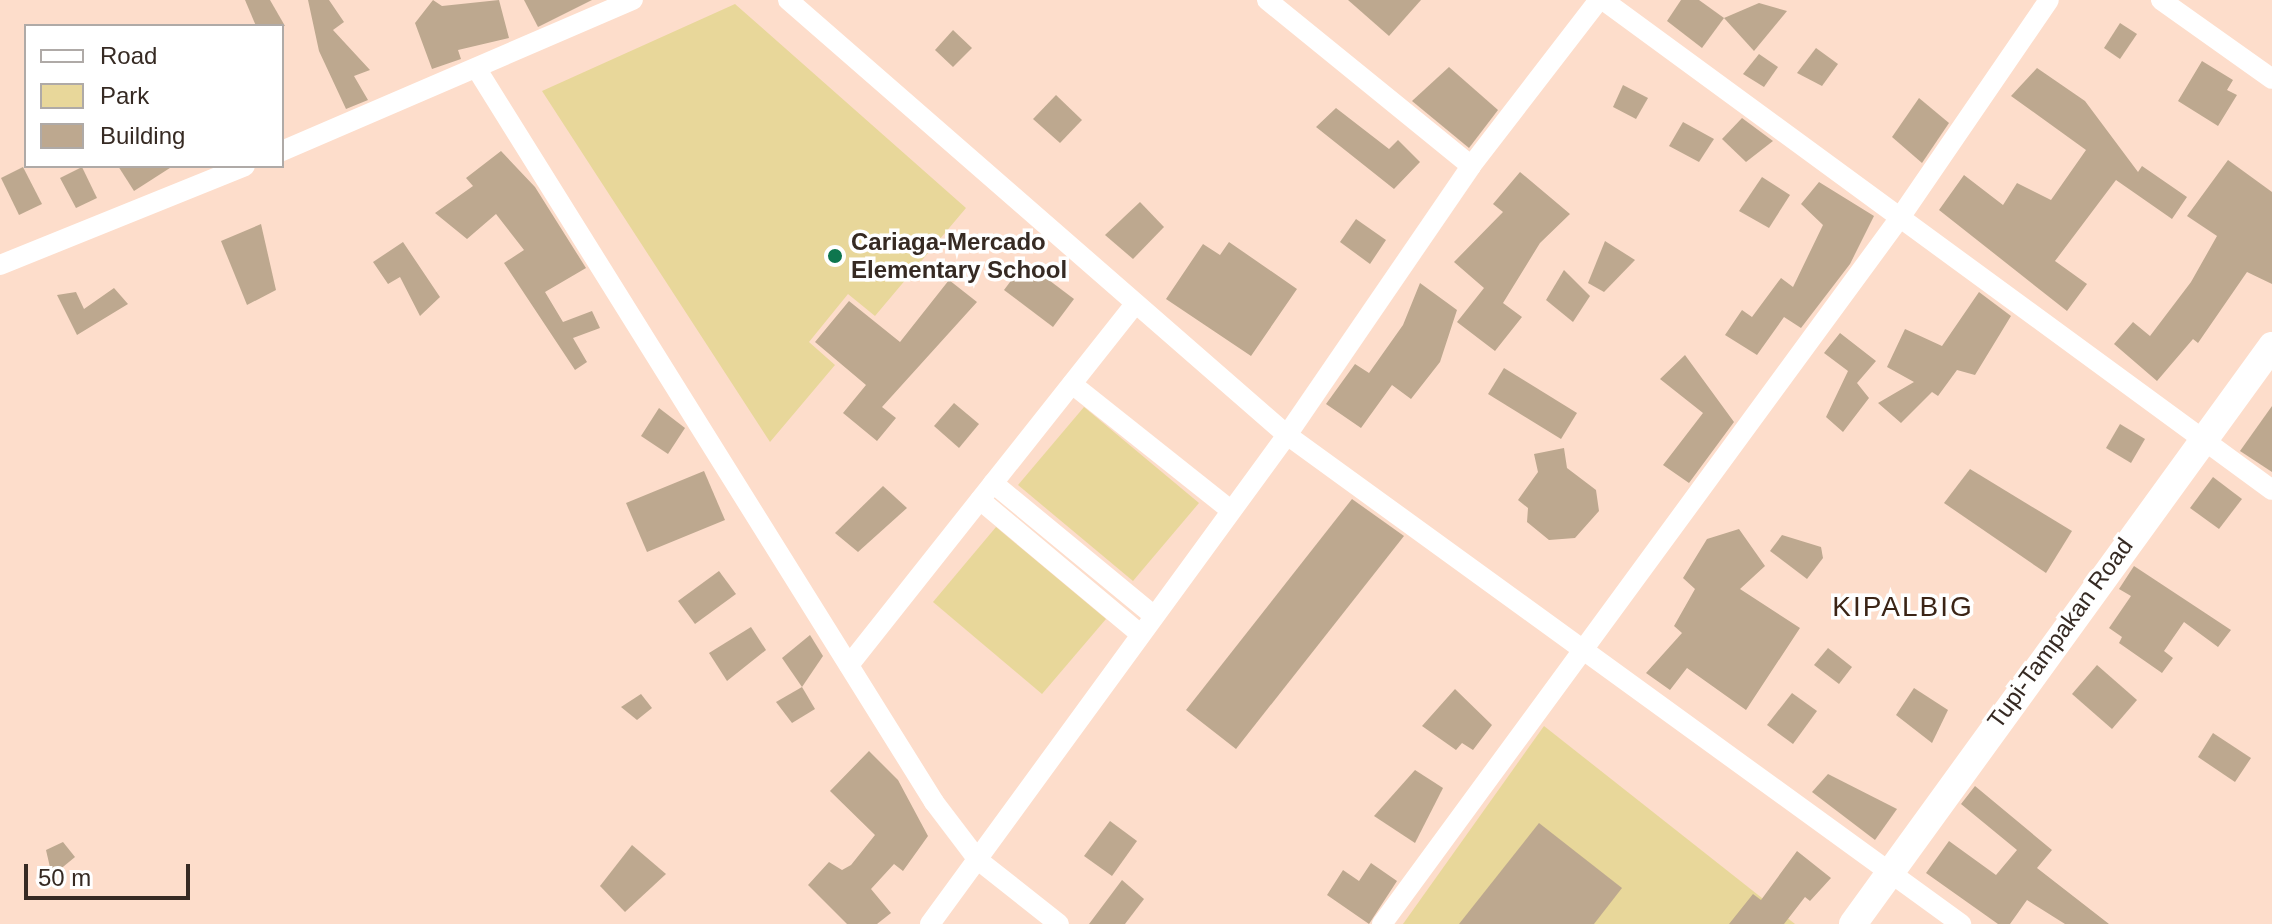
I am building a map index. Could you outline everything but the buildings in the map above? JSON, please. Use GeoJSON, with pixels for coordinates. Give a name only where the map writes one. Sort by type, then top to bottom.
{"type":"FeatureCollection","features":[{"type":"Feature","properties":{"kind":"main road","name":"Tupi-Tampakan Road"},"geometry":{"type":"LineString","coordinates":[[1853,924],[2272,346]]}},
{"type":"Feature","properties":{"kind":"street"},"geometry":{"type":"LineString","coordinates":[[284,150],[478,71],[633,0]]}},
{"type":"Feature","properties":{"kind":"street"},"geometry":{"type":"LineString","coordinates":[[788,0],[1134,306],[1287,435],[1582,645],[1961,924]]}},
{"type":"Feature","properties":{"kind":"street"},"geometry":{"type":"LineString","coordinates":[[1267,0],[1471,166]]}},
{"type":"Feature","properties":{"kind":"street"},"geometry":{"type":"LineString","coordinates":[[930,924],[1229,509],[1287,435],[1471,166],[1601,0],[2272,490]]}},
{"type":"Feature","properties":{"kind":"street"},"geometry":{"type":"LineString","coordinates":[[1382,924],[1582,645],[1899,219],[2049,0]]}},
{"type":"Feature","properties":{"kind":"street"},"geometry":{"type":"LineString","coordinates":[[2161,0],[2272,79]]}},
{"type":"Feature","properties":{"kind":"street"},"geometry":{"type":"LineString","coordinates":[[478,71],[849,665],[978,860],[1059,924]]}},
{"type":"Feature","properties":{"kind":"street"},"geometry":{"type":"LineString","coordinates":[[0,265],[240,168]]}},
{"type":"Feature","properties":{"kind":"street"},"geometry":{"type":"LineString","coordinates":[[849,665],[1134,306]]}},
{"type":"Feature","properties":{"kind":"street"},"geometry":{"type":"LineString","coordinates":[[1072,384],[1229,509]]}},
{"type":"Feature","properties":{"kind":"street"},"geometry":{"type":"LineString","coordinates":[[993,483],[1153,615]]}},
{"type":"Feature","properties":{"kind":"street"},"geometry":{"type":"LineString","coordinates":[[980,500],[1140,634]]}},
{"type":"Feature","properties":{"kind":"green space"},"geometry":{"type":"Polygon","coordinates":[[[735,4],[966,208],[875,316],[848,294],[809,342],[835,365],[770,442],[542,91],[735,4]]]}},
{"type":"Feature","properties":{"kind":"green space"},"geometry":{"type":"Polygon","coordinates":[[[1084,407],[1199,503],[1133,581],[1018,485],[1084,407]]]}},
{"type":"Feature","properties":{"kind":"green space"},"geometry":{"type":"Polygon","coordinates":[[[996,527],[1106,619],[1042,694],[933,602],[996,527]]]}},
{"type":"Feature","properties":{"kind":"green space"},"geometry":{"type":"Polygon","coordinates":[[[1544,726],[1795,924],[1403,924],[1544,726]]]}},
{"type":"Feature","properties":{"kind":"place","name":"Cariaga-Mercado Elementary School"},"geometry":{"type":"Point","coordinates":[835,256]}},
{"type":"Feature","properties":{"kind":"district","name":"KIPALBIG"},"geometry":{"type":"Point","coordinates":[1903,607]}}]}
